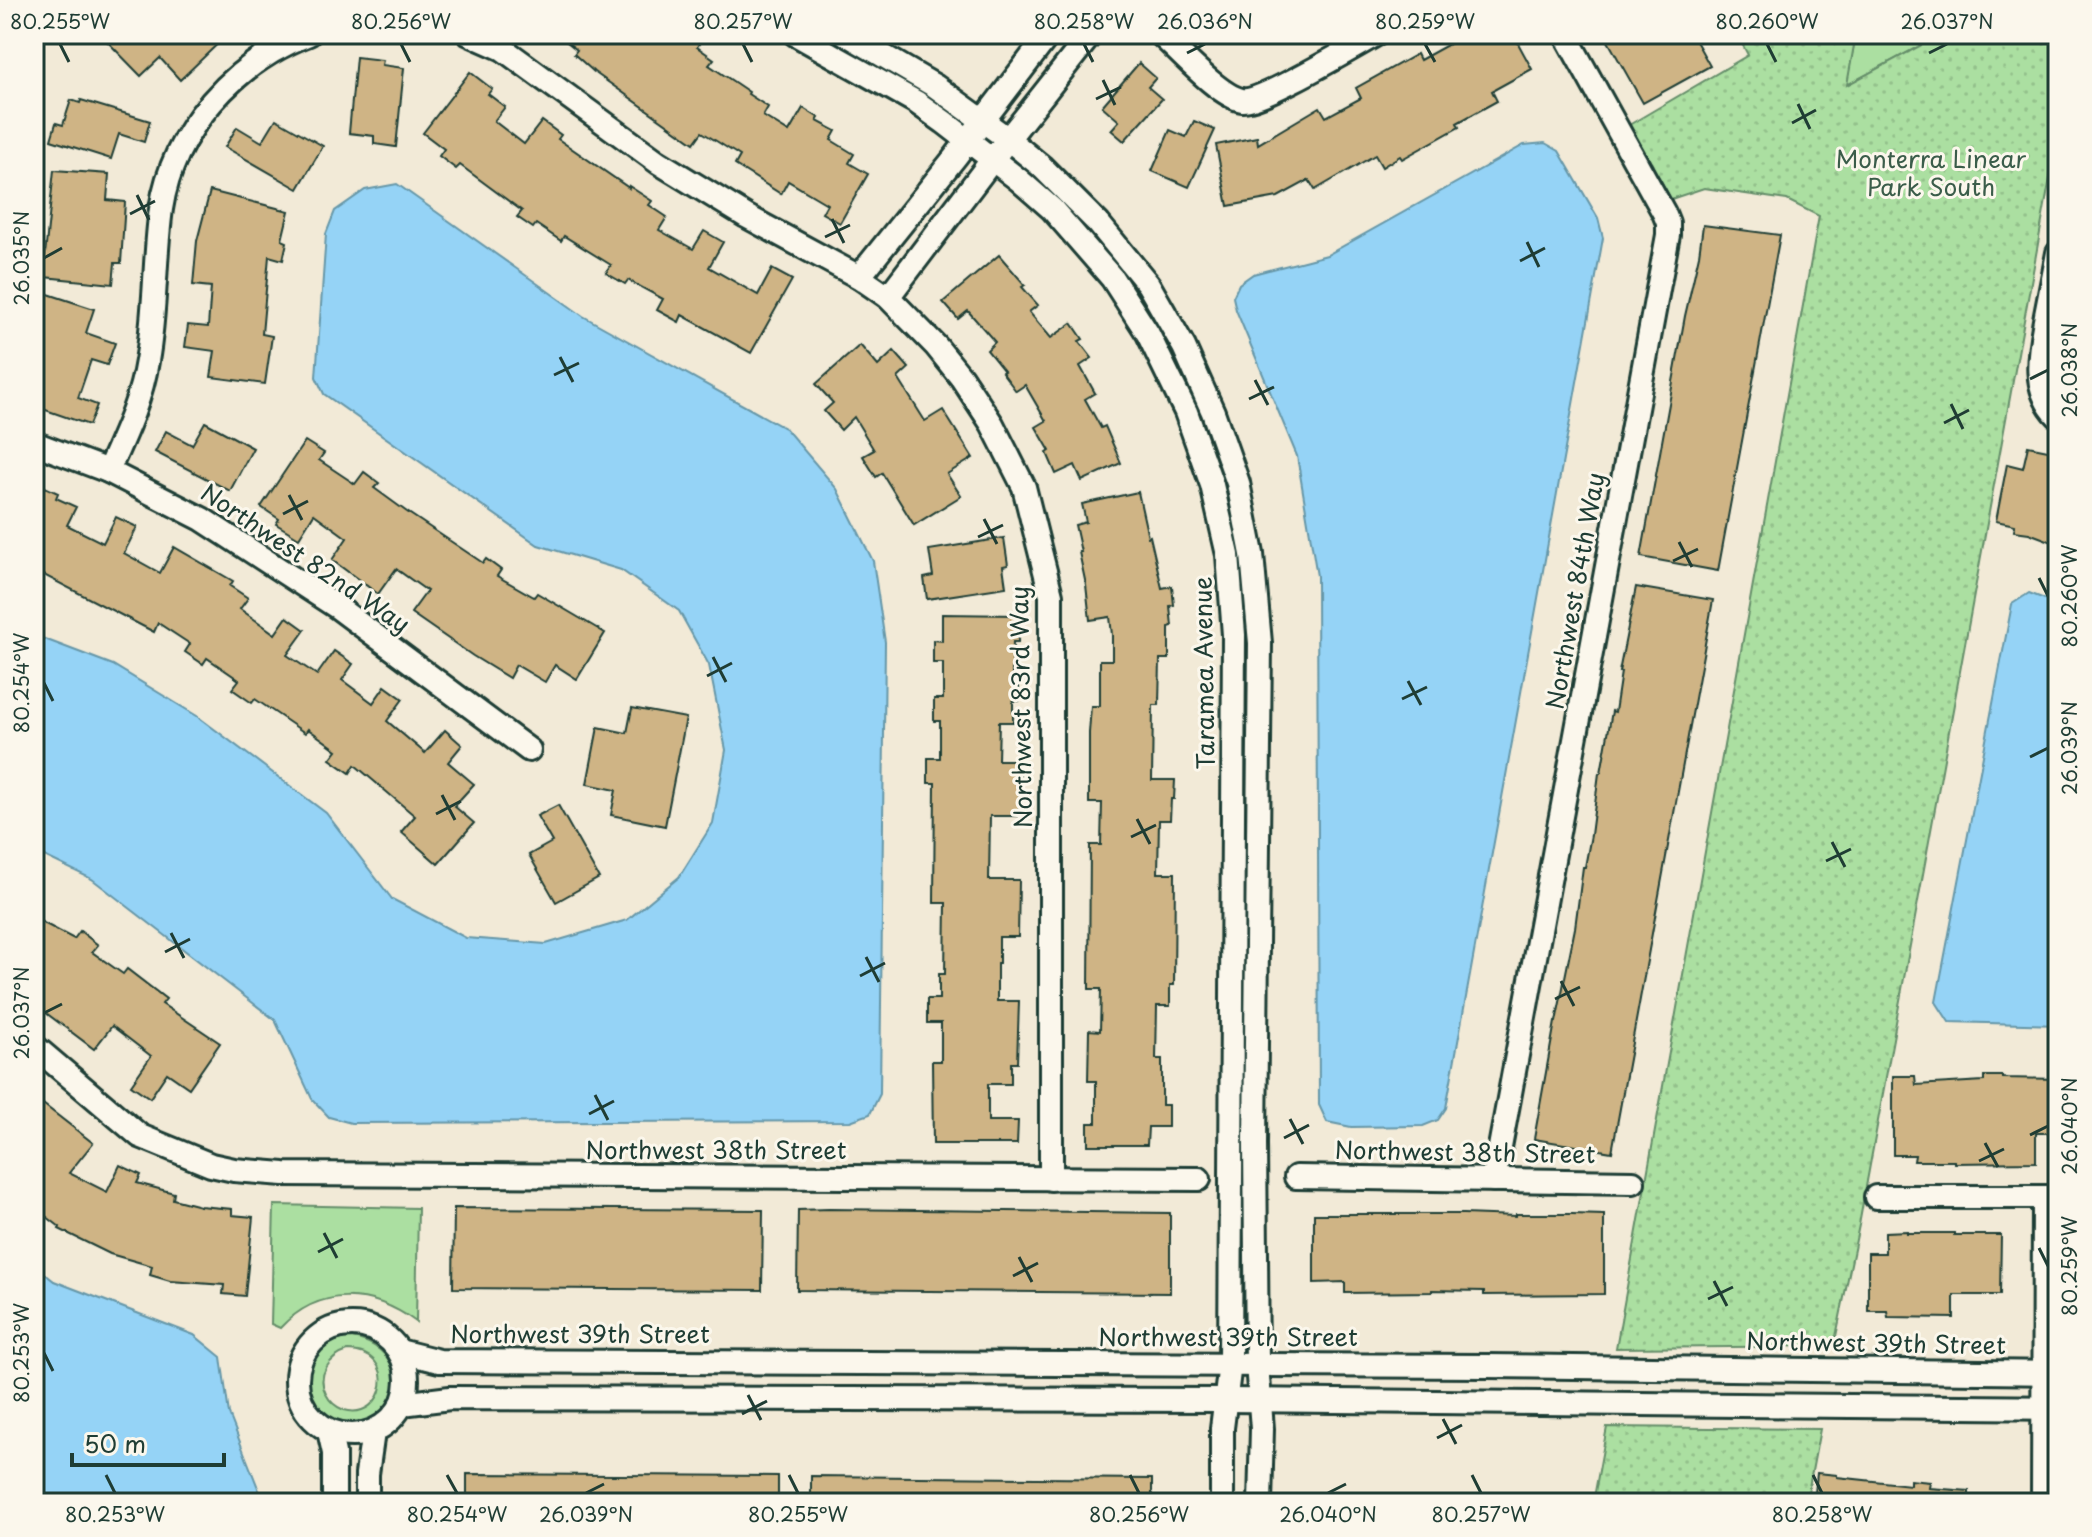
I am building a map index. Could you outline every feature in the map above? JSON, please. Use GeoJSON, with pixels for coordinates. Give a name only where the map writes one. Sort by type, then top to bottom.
{"type":"FeatureCollection","features":[{"type":"Feature","properties":{"kind":"street"},"geometry":{"type":"LineString","coordinates":[[108,471],[132,416],[147,365],[154,318],[162,205],[182,143],[219,92],[247,67],[309,34]]}},
{"type":"Feature","properties":{"kind":"street","name":"Northwest 83rd Way"},"geometry":{"type":"LineString","coordinates":[[469,34],[503,49],[658,162],[746,216],[859,277],[888,297],[936,346],[992,424],[1024,487],[1051,595],[1051,1179]]}},
{"type":"Feature","properties":{"kind":"street","name":"Taramea Avenue"},"geometry":{"type":"LineString","coordinates":[[795,34],[916,102],[1052,209],[1112,278],[1148,334],[1186,412],[1212,485],[1228,555],[1234,635],[1230,1364],[1222,1428],[1222,1503]]}},
{"type":"Feature","properties":{"kind":"street"},"geometry":{"type":"LineString","coordinates":[[846,34],[935,86],[1008,139],[1041,166],[1099,224],[1148,284],[1184,347],[1213,412],[1238,483],[1252,554],[1260,643],[1255,1129],[1257,1364],[1262,1429],[1260,1503]]}},
{"type":"Feature","properties":{"kind":"street"},"geometry":{"type":"LineString","coordinates":[[859,277],[1049,34]]}},
{"type":"Feature","properties":{"kind":"street"},"geometry":{"type":"LineString","coordinates":[[888,297],[1091,34]]}},
{"type":"Feature","properties":{"kind":"street"},"geometry":{"type":"LineString","coordinates":[[1160,34],[1219,89],[1243,101],[1265,96],[1377,34]]}},
{"type":"Feature","properties":{"kind":"street","name":"Northwest 84th Way"},"geometry":{"type":"LineString","coordinates":[[1494,1180],[1668,235],[1664,213],[1565,34]]}},
{"type":"Feature","properties":{"kind":"street"},"geometry":{"type":"LineString","coordinates":[[2055,412],[2041,385],[2038,360],[2058,253]]}},
{"type":"Feature","properties":{"kind":"street","name":"Northwest 82nd Way"},"geometry":{"type":"LineString","coordinates":[[34,443],[108,471],[202,519],[337,607],[529,750]]}},
{"type":"Feature","properties":{"kind":"street","name":"Northwest 38th Street"},"geometry":{"type":"LineString","coordinates":[[34,1046],[140,1136],[211,1165],[234,1170],[284,1174],[1199,1179]]}},
{"type":"Feature","properties":{"kind":"street","name":"Northwest 38th Street"},"geometry":{"type":"LineString","coordinates":[[1296,1177],[1633,1182]]}},
{"type":"Feature","properties":{"kind":"street"},"geometry":{"type":"LineString","coordinates":[[1876,1197],[2051,1197],[2051,1408],[2043,1503]]}},
{"type":"Feature","properties":{"kind":"street"},"geometry":{"type":"LineString","coordinates":[[352,1325],[370,1328],[387,1337],[399,1351],[406,1368],[407,1386],[402,1404],[395,1416],[373,1432],[344,1435],[329,1431],[314,1421],[302,1406],[297,1388],[297,1369],[304,1352],[317,1338],[333,1328],[352,1325]]}},
{"type":"Feature","properties":{"kind":"street","name":"Northwest 39th Street"},"geometry":{"type":"LineString","coordinates":[[399,1351],[439,1361],[1257,1364],[2051,1373]]}},
{"type":"Feature","properties":{"kind":"street"},"geometry":{"type":"LineString","coordinates":[[402,1404],[450,1398],[1226,1400],[2051,1408]]}},
{"type":"Feature","properties":{"kind":"street"},"geometry":{"type":"LineString","coordinates":[[329,1431],[334,1453],[334,1503]]}},
{"type":"Feature","properties":{"kind":"street"},"geometry":{"type":"LineString","coordinates":[[367,1503],[367,1474],[373,1432]]}},
{"type":"Feature","properties":{"kind":"green space","name":"Monterra Linear Park South"},"geometry":{"type":"Polygon","coordinates":[[[1737,34],[1856,34],[1847,85],[1942,34],[2058,34],[2058,134],[1859,1225],[1834,1346],[1616,1348],[1819,216],[1787,200],[1704,188],[1671,199],[1629,125],[1748,55],[1737,34]]]}},
{"type":"Feature","properties":{"kind":"green space"},"geometry":{"type":"Polygon","coordinates":[[[1856,34],[1942,34],[1846,86],[1856,34]]]}},
{"type":"Feature","properties":{"kind":"green space"},"geometry":{"type":"Polygon","coordinates":[[[274,1205],[418,1208],[416,1322],[381,1303],[346,1297],[311,1305],[280,1328],[271,1324],[274,1205]]]}},
{"type":"Feature","properties":{"kind":"green space"},"geometry":{"type":"Polygon","coordinates":[[[345,1338],[358,1339],[369,1343],[387,1358],[393,1368],[393,1392],[376,1415],[363,1422],[344,1424],[328,1418],[316,1406],[310,1392],[309,1375],[314,1360],[326,1347],[345,1338]],[[348,1351],[335,1358],[326,1368],[323,1387],[334,1404],[344,1410],[358,1411],[370,1406],[377,1397],[381,1373],[375,1362],[364,1354],[348,1351]]]}},
{"type":"Feature","properties":{"kind":"green space"},"geometry":{"type":"Polygon","coordinates":[[[1607,1427],[1820,1429],[1806,1503],[1593,1503],[1607,1427]]]}},
{"type":"Feature","properties":{"kind":"water"},"geometry":{"type":"Polygon","coordinates":[[[1545,143],[1559,151],[1598,218],[1603,238],[1446,1108],[1438,1120],[1423,1126],[1351,1127],[1327,1122],[1319,1105],[1317,576],[1297,456],[1233,297],[1239,284],[1253,274],[1327,255],[1524,145],[1545,143]]]}},
{"type":"Feature","properties":{"kind":"water"},"geometry":{"type":"Polygon","coordinates":[[[397,184],[583,316],[786,429],[837,489],[873,561],[885,642],[880,1094],[870,1114],[850,1121],[351,1123],[329,1117],[312,1099],[275,1020],[92,879],[34,851],[34,635],[113,665],[197,716],[326,813],[392,899],[466,938],[546,944],[627,920],[679,877],[713,823],[726,750],[709,665],[679,611],[621,570],[538,545],[324,394],[316,377],[326,234],[335,211],[365,190],[397,184]]]}},
{"type":"Feature","properties":{"kind":"water"},"geometry":{"type":"Polygon","coordinates":[[[2029,593],[2058,604],[2058,1025],[1949,1022],[1936,1002],[2012,604],[2029,593]]]}},
{"type":"Feature","properties":{"kind":"water"},"geometry":{"type":"Polygon","coordinates":[[[34,1265],[54,1281],[194,1335],[221,1357],[229,1414],[260,1493],[260,1503],[34,1503],[34,1265]]]}},
{"type":"Feature","properties":{"kind":"building"},"geometry":{"type":"Polygon","coordinates":[[[100,34],[228,34],[180,80],[160,58],[141,76],[100,34]]]}},
{"type":"Feature","properties":{"kind":"building"},"geometry":{"type":"Polygon","coordinates":[[[557,34],[686,34],[714,59],[709,65],[768,107],[763,116],[789,132],[803,108],[819,118],[817,121],[836,131],[831,140],[854,154],[849,163],[868,174],[840,223],[822,213],[827,204],[788,181],[781,194],[735,165],[740,156],[702,132],[694,143],[594,72],[574,54],[577,50],[557,34]]]}},
{"type":"Feature","properties":{"kind":"building"},"geometry":{"type":"Polygon","coordinates":[[[1467,34],[1513,34],[1532,69],[1492,91],[1497,101],[1402,159],[1400,156],[1382,167],[1375,155],[1315,190],[1309,180],[1278,197],[1228,206],[1216,145],[1257,137],[1258,144],[1320,107],[1326,117],[1361,98],[1356,88],[1417,54],[1420,60],[1467,34]]]}},
{"type":"Feature","properties":{"kind":"building"},"geometry":{"type":"Polygon","coordinates":[[[1604,34],[1692,34],[1710,66],[1643,103],[1604,34]]]}},
{"type":"Feature","properties":{"kind":"building"},"geometry":{"type":"Polygon","coordinates":[[[356,57],[383,60],[382,65],[404,68],[396,147],[374,144],[374,136],[349,133],[356,57]]]}},
{"type":"Feature","properties":{"kind":"building"},"geometry":{"type":"Polygon","coordinates":[[[1139,63],[1156,78],[1148,87],[1162,99],[1124,141],[1111,130],[1119,121],[1102,106],[1139,63]]]}},
{"type":"Feature","properties":{"kind":"building"},"geometry":{"type":"Polygon","coordinates":[[[470,72],[492,89],[488,94],[505,107],[494,121],[524,144],[542,121],[561,135],[558,139],[652,201],[649,205],[667,217],[659,230],[693,249],[704,231],[723,242],[709,267],[758,295],[772,269],[792,280],[751,353],[682,315],[679,322],[657,310],[663,299],[628,280],[625,284],[606,273],[611,265],[564,236],[561,241],[536,224],[533,228],[517,217],[522,211],[460,165],[456,169],[439,156],[444,149],[423,133],[470,72]]]}},
{"type":"Feature","properties":{"kind":"building"},"geometry":{"type":"Polygon","coordinates":[[[71,100],[80,103],[81,100],[150,121],[144,142],[119,134],[111,159],[51,140],[56,123],[63,125],[71,100]]]}},
{"type":"Feature","properties":{"kind":"building"},"geometry":{"type":"Polygon","coordinates":[[[276,119],[323,146],[298,189],[225,147],[237,127],[262,142],[276,119]]]}},
{"type":"Feature","properties":{"kind":"building"},"geometry":{"type":"Polygon","coordinates":[[[1194,121],[1215,130],[1189,187],[1152,171],[1170,130],[1186,137],[1194,121]]]}},
{"type":"Feature","properties":{"kind":"building"},"geometry":{"type":"Polygon","coordinates":[[[54,170],[109,174],[107,200],[125,202],[121,263],[115,263],[113,284],[34,276],[36,254],[45,255],[54,170]]]}},
{"type":"Feature","properties":{"kind":"building"},"geometry":{"type":"Polygon","coordinates":[[[210,191],[289,211],[282,240],[287,242],[283,260],[269,256],[262,334],[272,336],[265,384],[211,377],[215,351],[185,347],[188,325],[208,327],[211,287],[193,285],[197,241],[210,191]]]}},
{"type":"Feature","properties":{"kind":"building"},"geometry":{"type":"Polygon","coordinates":[[[1703,225],[1780,235],[1718,571],[1641,557],[1703,225]]]}},
{"type":"Feature","properties":{"kind":"building"},"geometry":{"type":"Polygon","coordinates":[[[999,255],[1038,305],[1029,312],[1051,338],[1072,323],[1083,339],[1079,341],[1092,358],[1080,366],[1095,393],[1085,399],[1101,428],[1105,426],[1121,463],[1082,481],[1075,465],[1056,474],[1047,453],[1050,451],[1036,427],[1046,421],[1025,385],[1016,391],[987,350],[995,342],[968,311],[958,319],[943,302],[999,255]]]}},
{"type":"Feature","properties":{"kind":"building"},"geometry":{"type":"Polygon","coordinates":[[[42,292],[94,309],[86,333],[115,343],[107,365],[91,360],[78,398],[97,405],[89,425],[34,406],[34,317],[42,292]]]}},
{"type":"Feature","properties":{"kind":"building"},"geometry":{"type":"Polygon","coordinates":[[[860,345],[878,366],[894,351],[909,368],[898,378],[925,421],[943,410],[973,458],[947,474],[961,496],[914,525],[882,473],[876,477],[863,456],[874,450],[854,417],[841,430],[824,411],[833,403],[816,384],[860,345]]]}},
{"type":"Feature","properties":{"kind":"building"},"geometry":{"type":"Polygon","coordinates":[[[205,422],[253,448],[230,491],[155,452],[166,431],[192,445],[205,422]]]}},
{"type":"Feature","properties":{"kind":"building"},"geometry":{"type":"Polygon","coordinates":[[[305,441],[324,453],[319,460],[355,484],[364,472],[379,483],[374,488],[407,512],[483,563],[486,559],[501,570],[497,576],[534,597],[537,593],[605,633],[577,679],[555,665],[545,682],[516,665],[509,678],[411,613],[427,591],[396,569],[378,594],[332,560],[347,538],[314,514],[299,538],[276,524],[279,519],[261,507],[305,441]]]}},
{"type":"Feature","properties":{"kind":"building"},"geometry":{"type":"Polygon","coordinates":[[[2028,446],[2058,452],[2058,544],[2014,531],[2015,525],[1996,521],[2007,464],[2023,468],[2028,446]]]}},
{"type":"Feature","properties":{"kind":"building"},"geometry":{"type":"Polygon","coordinates":[[[34,482],[58,493],[56,498],[76,507],[67,525],[103,543],[116,517],[137,527],[124,553],[160,573],[174,547],[233,581],[230,586],[248,598],[240,609],[275,634],[287,617],[305,630],[287,655],[317,675],[334,651],[353,664],[342,680],[373,703],[385,686],[403,699],[387,721],[425,753],[445,730],[462,745],[448,762],[474,784],[454,806],[474,823],[438,864],[401,832],[415,816],[355,765],[350,773],[330,759],[337,750],[308,729],[305,733],[255,699],[252,703],[232,689],[239,680],[207,658],[203,664],[185,652],[190,644],[158,623],[154,632],[34,570],[34,482]]]}},
{"type":"Feature","properties":{"kind":"building"},"geometry":{"type":"Polygon","coordinates":[[[1138,492],[1162,588],[1172,586],[1174,605],[1170,606],[1169,659],[1160,659],[1159,705],[1153,705],[1152,780],[1175,780],[1170,820],[1159,820],[1158,873],[1175,873],[1174,985],[1170,985],[1170,1006],[1157,1006],[1156,1059],[1162,1059],[1162,1105],[1168,1105],[1168,1127],[1148,1127],[1147,1145],[1088,1145],[1088,1123],[1096,1123],[1096,1081],[1088,1081],[1089,1030],[1100,1031],[1101,989],[1089,989],[1090,845],[1101,845],[1102,803],[1089,803],[1089,733],[1091,706],[1100,706],[1100,660],[1112,660],[1112,635],[1110,617],[1090,620],[1075,525],[1086,522],[1082,504],[1138,492]]]}},
{"type":"Feature","properties":{"kind":"building"},"geometry":{"type":"Polygon","coordinates":[[[1004,538],[1008,565],[1003,566],[1006,587],[927,599],[924,578],[933,576],[929,550],[1004,538]]]}},
{"type":"Feature","properties":{"kind":"building"},"geometry":{"type":"Polygon","coordinates":[[[1636,587],[1713,600],[1612,1152],[1534,1139],[1575,928],[1599,773],[1612,711],[1615,712],[1619,672],[1636,587]]]}},
{"type":"Feature","properties":{"kind":"building"},"geometry":{"type":"Polygon","coordinates":[[[942,614],[1019,615],[1018,642],[1013,642],[1012,674],[1019,674],[1019,701],[1013,701],[1013,722],[999,722],[998,760],[1020,760],[1019,816],[990,816],[989,880],[1019,880],[1018,937],[999,937],[997,963],[997,1001],[1019,1001],[1017,1063],[1011,1063],[1011,1084],[988,1084],[988,1121],[1018,1121],[1017,1144],[933,1144],[932,1061],[941,1061],[941,1023],[927,1023],[927,999],[939,999],[939,974],[945,974],[946,903],[934,903],[935,783],[928,783],[928,758],[940,758],[940,721],[934,721],[934,699],[943,699],[943,663],[933,663],[933,640],[942,641],[942,614]]]}},
{"type":"Feature","properties":{"kind":"building"},"geometry":{"type":"Polygon","coordinates":[[[632,708],[686,718],[665,826],[611,815],[616,790],[587,784],[598,727],[627,733],[632,708]]]}},
{"type":"Feature","properties":{"kind":"building"},"geometry":{"type":"Polygon","coordinates":[[[558,805],[599,878],[556,902],[529,855],[552,842],[537,816],[558,805]]]}},
{"type":"Feature","properties":{"kind":"building"},"geometry":{"type":"Polygon","coordinates":[[[34,918],[74,939],[80,931],[98,945],[92,952],[123,974],[127,969],[166,999],[162,1004],[220,1043],[189,1088],[167,1073],[150,1098],[131,1085],[151,1056],[112,1026],[94,1049],[34,1004],[34,918]]]}},
{"type":"Feature","properties":{"kind":"building"},"geometry":{"type":"Polygon","coordinates":[[[1893,1076],[1915,1076],[1916,1085],[1984,1081],[1984,1076],[2058,1079],[2058,1133],[2036,1133],[2036,1162],[1954,1163],[1914,1161],[1915,1155],[1893,1155],[1893,1076]]]}},
{"type":"Feature","properties":{"kind":"building"},"geometry":{"type":"Polygon","coordinates":[[[34,1097],[93,1143],[69,1173],[107,1192],[120,1165],[141,1175],[137,1183],[174,1193],[173,1199],[232,1209],[232,1215],[253,1217],[245,1296],[223,1294],[224,1285],[170,1281],[150,1275],[152,1266],[110,1254],[59,1229],[34,1207],[34,1097]]]}},
{"type":"Feature","properties":{"kind":"building"},"geometry":{"type":"Polygon","coordinates":[[[454,1208],[763,1210],[762,1290],[453,1288],[454,1208]]]}},
{"type":"Feature","properties":{"kind":"building"},"geometry":{"type":"Polygon","coordinates":[[[798,1210],[1170,1213],[1170,1293],[797,1290],[798,1210]]]}},
{"type":"Feature","properties":{"kind":"building"},"geometry":{"type":"Polygon","coordinates":[[[1314,1214],[1604,1215],[1604,1294],[1484,1295],[1484,1291],[1432,1290],[1345,1293],[1345,1282],[1314,1283],[1314,1214]]]}},
{"type":"Feature","properties":{"kind":"building"},"geometry":{"type":"Polygon","coordinates":[[[1885,1232],[2001,1235],[2000,1295],[1954,1295],[1954,1318],[1888,1317],[1887,1311],[1868,1311],[1868,1253],[1885,1253],[1885,1232]]]}},
{"type":"Feature","properties":{"kind":"building"},"geometry":{"type":"Polygon","coordinates":[[[1817,1473],[1910,1485],[1910,1480],[1930,1482],[1929,1488],[1969,1491],[1969,1503],[1814,1503],[1817,1473]]]}},
{"type":"Feature","properties":{"kind":"building"},"geometry":{"type":"Polygon","coordinates":[[[467,1474],[778,1476],[778,1503],[467,1503],[467,1474]]]}},
{"type":"Feature","properties":{"kind":"building"},"geometry":{"type":"Polygon","coordinates":[[[811,1476],[1152,1479],[1152,1503],[811,1503],[811,1476]]]}}]}
